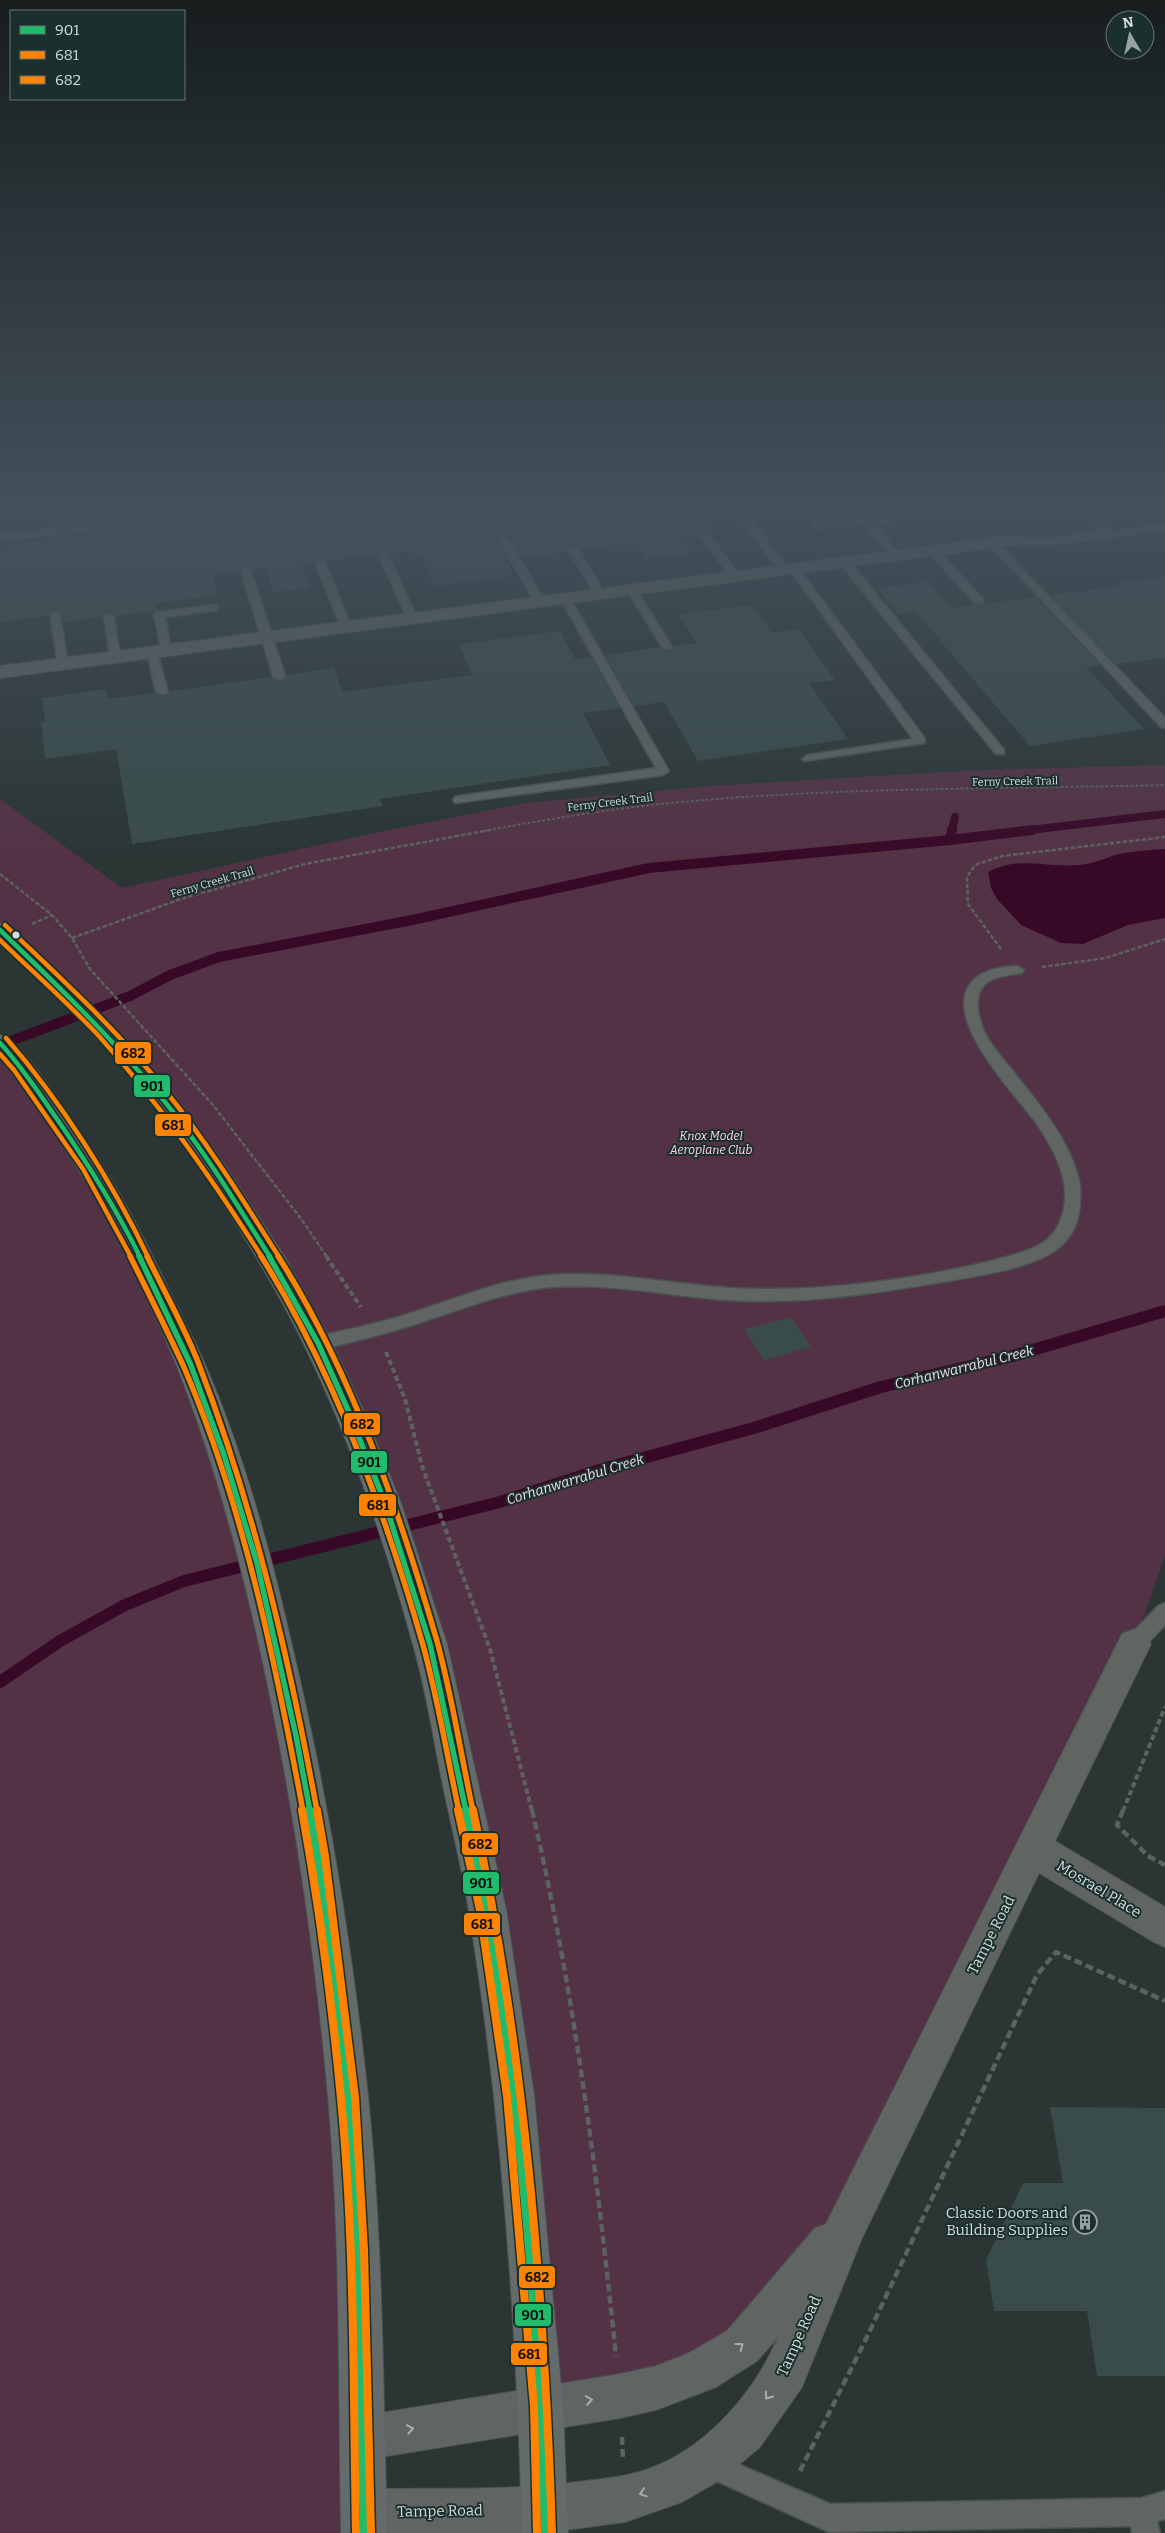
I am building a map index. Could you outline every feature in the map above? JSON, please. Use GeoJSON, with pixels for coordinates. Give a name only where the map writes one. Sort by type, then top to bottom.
{"type":"FeatureCollection","features":[{"type":"Feature","properties":{"kind":"highway"},"geometry":{"type":"LineString","coordinates":[[0,930],[102,1029],[162,1098],[213,1167],[276,1266],[318,1343],[348,1410],[385,1503],[430,1644],[487,1909],[513,2085],[541,2407],[544,2521]]}},
{"type":"Feature","properties":{"kind":"highway"},"geometry":{"type":"LineString","coordinates":[[0,1043],[20,1065],[89,1165],[123,1222],[190,1363],[224,1455],[252,1542],[296,1736],[318,1858],[348,2098],[357,2250],[365,2523]]}},
{"type":"Feature","properties":{"kind":"street"},"geometry":{"type":"LineString","coordinates":[[0,672],[381,622]]}},
{"type":"Feature","properties":{"kind":"street","name":"Tampe Road"},"geometry":{"type":"LineString","coordinates":[[365,2523],[544,2521],[666,2486],[706,2463],[744,2431],[786,2371],[846,2225],[1134,1644]]}},
{"type":"Feature","properties":{"kind":"street","name":"Mosrael Place"},"geometry":{"type":"LineString","coordinates":[[1034,1849],[1165,1928]]}},
{"type":"Feature","properties":{"kind":"street","name":"Tampe Road"},"geometry":{"type":"LineString","coordinates":[[362,2438],[541,2407],[620,2396],[656,2388],[700,2371],[742,2346],[846,2225]]}},
{"type":"Feature","properties":{"kind":"lane"},"geometry":{"type":"LineString","coordinates":[[56,622],[63,663]]}},
{"type":"Feature","properties":{"kind":"lane"},"geometry":{"type":"LineString","coordinates":[[110,622],[115,656]]}},
{"type":"Feature","properties":{"kind":"lane"},"geometry":{"type":"LineString","coordinates":[[159,622],[162,692]]}},
{"type":"Feature","properties":{"kind":"lane"},"geometry":{"type":"LineString","coordinates":[[262,622],[279,676]]}},
{"type":"Feature","properties":{"kind":"lane"},"geometry":{"type":"LineString","coordinates":[[344,622],[346,627]]}},
{"type":"Feature","properties":{"kind":"lane"},"geometry":{"type":"LineString","coordinates":[[459,800],[663,770],[579,622]]}},
{"type":"Feature","properties":{"kind":"lane"},"geometry":{"type":"LineString","coordinates":[[652,622],[667,646]]}},
{"type":"Feature","properties":{"kind":"lane"},"geometry":{"type":"LineString","coordinates":[[808,760],[921,741],[831,622]]}},
{"type":"Feature","properties":{"kind":"lane"},"geometry":{"type":"LineString","coordinates":[[894,622],[1000,752]]}},
{"type":"Feature","properties":{"kind":"lane"},"geometry":{"type":"LineString","coordinates":[[1068,622],[1165,725]]}},
{"type":"Feature","properties":{"kind":"lane"},"geometry":{"type":"LineString","coordinates":[[318,1343],[376,1330],[500,1290],[553,1281],[638,1283],[727,1293],[801,1295],[841,1292],[985,1269],[1042,1252],[1063,1237],[1075,1206],[1072,1181],[1060,1151],[1043,1123],[980,1036],[971,1012],[975,990],[980,981],[994,973],[1017,970]]}},
{"type":"Feature","properties":{"kind":"lane"},"geometry":{"type":"LineString","coordinates":[[1134,1644],[1165,1612]]}},
{"type":"Feature","properties":{"kind":"lane"},"geometry":{"type":"LineString","coordinates":[[706,2463],[829,2518],[1151,2517]]}},
{"type":"Feature","properties":{"kind":"path","name":"Ferny Creek Trail"},"geometry":{"type":"LineString","coordinates":[[72,938],[182,899],[306,864],[393,846],[572,815],[681,802],[799,794],[1165,785]]}},
{"type":"Feature","properties":{"kind":"path"},"geometry":{"type":"LineString","coordinates":[[1165,836],[1002,856],[975,866],[967,877],[968,904],[1017,970],[1106,958],[1165,939]]}},
{"type":"Feature","properties":{"kind":"path"},"geometry":{"type":"LineString","coordinates":[[0,874],[52,915],[72,938],[90,969],[213,1105],[296,1213],[376,1330],[409,1412],[421,1463],[469,1586],[498,1674],[521,1763],[566,1978],[605,2248],[620,2396],[626,2499]]}},
{"type":"Feature","properties":{"kind":"path"},"geometry":{"type":"LineString","coordinates":[[29,922],[32,924],[52,915]]}},
{"type":"Feature","properties":{"kind":"path"},"geometry":{"type":"LineString","coordinates":[[1165,1707],[1116,1825],[1148,1856],[1165,1865]]}},
{"type":"Feature","properties":{"kind":"path"},"geometry":{"type":"LineString","coordinates":[[784,2497],[807,2459],[848,2375],[1037,1975],[1056,1952],[1165,2001]]}},
{"type":"Feature","properties":{"kind":"green space","name":"Knox Model Aeroplane Club"},"geometry":{"type":"Polygon","coordinates":[[[1165,765],[1165,1556],[1134,1644],[846,2225],[742,2346],[541,2407],[487,1909],[348,1410],[162,1098],[0,932],[0,799],[122,888],[379,832],[525,803],[709,786],[979,770],[1165,765]]]}},
{"type":"Feature","properties":{"kind":"green space"},"geometry":{"type":"Polygon","coordinates":[[[0,1043],[89,1165],[190,1363],[318,1857],[359,2533],[0,2533],[0,1043]]]}},
{"type":"Feature","properties":{"kind":"shaded area"},"geometry":{"type":"Polygon","coordinates":[[[1165,849],[1165,918],[1128,925],[1083,944],[1061,943],[1021,925],[997,899],[991,888],[988,872],[1012,864],[1073,865],[1090,863],[1125,853],[1165,849]]]}},
{"type":"Feature","properties":{"kind":"building"},"geometry":{"type":"Polygon","coordinates":[[[683,622],[764,622],[772,633],[799,629],[835,680],[809,683],[848,739],[698,761],[664,702],[634,706],[605,655],[660,647],[663,651],[671,651],[673,646],[696,643],[683,622]]]}},
{"type":"Feature","properties":{"kind":"building"},"geometry":{"type":"Polygon","coordinates":[[[925,622],[1060,622],[1101,666],[1086,667],[1144,729],[1030,746],[925,622]]]}},
{"type":"Feature","properties":{"kind":"building"},"geometry":{"type":"Polygon","coordinates":[[[1076,622],[1165,622],[1165,658],[1116,664],[1076,622]]]}},
{"type":"Feature","properties":{"kind":"building"},"geometry":{"type":"Polygon","coordinates":[[[560,631],[575,659],[591,657],[620,708],[583,713],[610,765],[380,799],[383,806],[132,844],[116,749],[45,759],[41,722],[45,721],[42,698],[106,689],[108,699],[154,693],[158,696],[166,696],[170,691],[272,677],[279,681],[287,675],[334,668],[342,692],[472,675],[459,644],[560,631]]]}},
{"type":"Feature","properties":{"kind":"building"},"geometry":{"type":"Polygon","coordinates":[[[791,1317],[811,1347],[764,1360],[744,1329],[791,1317]]]}},
{"type":"Feature","properties":{"kind":"building","name":"Classic Doors and Building Supplies"},"geometry":{"type":"Polygon","coordinates":[[[1050,2107],[1165,2108],[1165,2376],[1097,2376],[1087,2311],[994,2311],[986,2260],[1023,2183],[1063,2183],[1050,2107]]]}},
{"type":"Feature","properties":{"kind":"waterway"},"geometry":{"type":"LineString","coordinates":[[1021,831],[1165,814]]}},
{"type":"Feature","properties":{"kind":"waterway"},"geometry":{"type":"LineString","coordinates":[[952,831],[955,817]]}},
{"type":"Feature","properties":{"kind":"waterway"},"geometry":{"type":"LineString","coordinates":[[950,840],[952,830]]}},
{"type":"Feature","properties":{"kind":"waterway"},"geometry":{"type":"LineString","coordinates":[[950,840],[1032,830]]}},
{"type":"Feature","properties":{"kind":"waterway"},"geometry":{"type":"LineString","coordinates":[[0,1045],[130,996],[170,975],[219,957],[412,920],[649,868],[950,840]]}},
{"type":"Feature","properties":{"kind":"waterway","name":"Corhanwarrabul Creek"},"geometry":{"type":"LineString","coordinates":[[0,1682],[60,1641],[125,1605],[184,1581],[500,1502],[606,1468],[754,1428],[881,1387],[1013,1356],[1165,1311]]}},
{"type":"Feature","properties":{"kind":"transit line","name":"682"},"geometry":{"type":"LineString","coordinates":[[5,925],[108,1024],[168,1093],[219,1163],[282,1262],[325,1339],[355,1407],[392,1501],[437,1642],[494,1908],[521,2094],[548,2406],[552,2533]]}},
{"type":"Feature","properties":{"kind":"transit line","name":"901"},"geometry":{"type":"LineString","coordinates":[[0,930],[102,1029],[162,1098],[213,1167],[276,1266],[318,1343],[348,1410],[385,1503],[430,1644],[487,1909],[514,2095],[541,2407],[545,2533]]}},
{"type":"Feature","properties":{"kind":"transit line","name":"681"},"geometry":{"type":"LineString","coordinates":[[0,940],[97,1034],[156,1103],[207,1171],[270,1270],[311,1346],[341,1413],[378,1506],[423,1646],[480,1910],[507,2096],[534,2407],[537,2533]]}},
{"type":"Feature","properties":{"kind":"transit line","name":"682"},"geometry":{"type":"LineString","coordinates":[[6,1038],[26,1061],[95,1161],[130,1219],[197,1360],[231,1453],[264,1561],[303,1734],[325,1856],[355,2097],[364,2250],[371,2533]]}},
{"type":"Feature","properties":{"kind":"transit line","name":"901"},"geometry":{"type":"LineString","coordinates":[[0,1043],[20,1065],[89,1165],[123,1222],[190,1363],[224,1455],[257,1563],[296,1736],[318,1857],[348,2098],[357,2250],[364,2533]]}},
{"type":"Feature","properties":{"kind":"transit line","name":"681"},"geometry":{"type":"LineString","coordinates":[[0,1054],[14,1070],[83,1169],[116,1226],[183,1366],[217,1457],[250,1565],[289,1737],[311,1858],[341,2099],[350,2250],[356,2533]]}},
{"type":"Feature","properties":{"kind":"place","name":"Classic Doors and Building Supplies"},"geometry":{"type":"Point","coordinates":[1085,2222]}}]}
